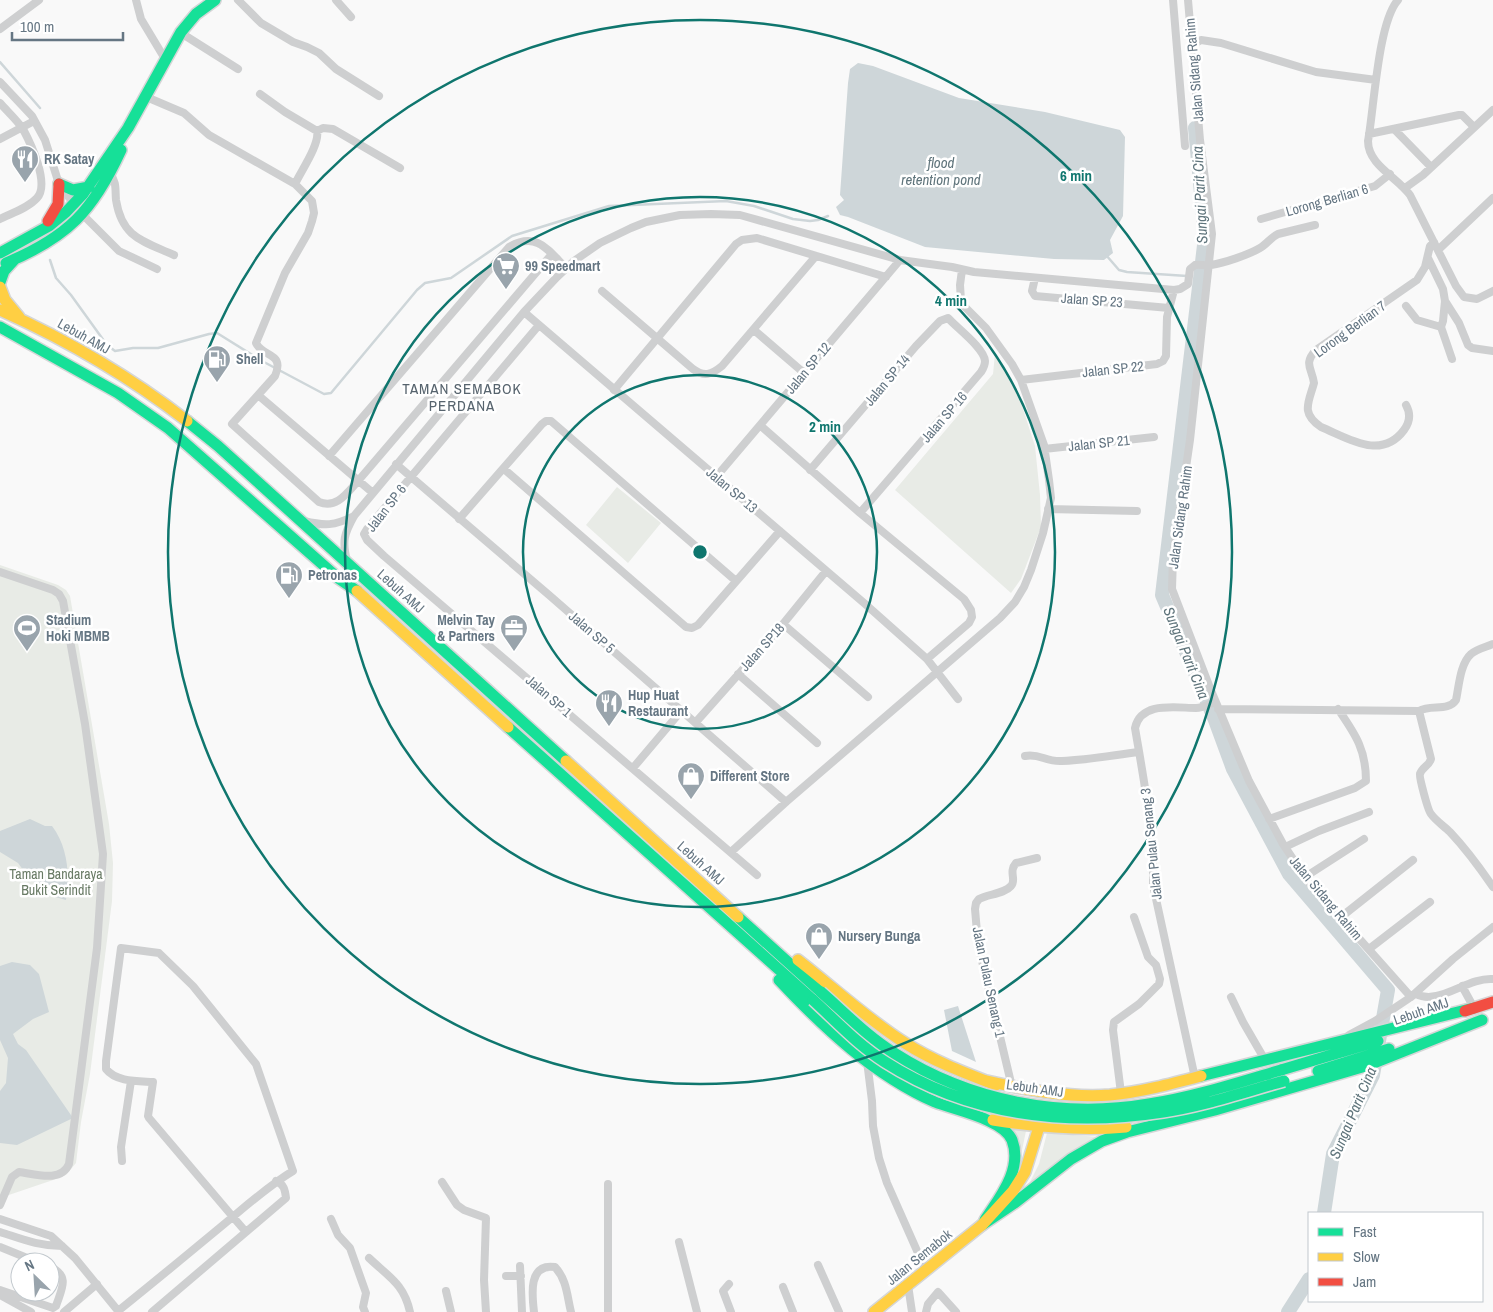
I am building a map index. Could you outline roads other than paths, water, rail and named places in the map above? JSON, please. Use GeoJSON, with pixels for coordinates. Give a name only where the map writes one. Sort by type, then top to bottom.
{"type":"FeatureCollection","features":[{"type":"Feature","properties":{"kind":"main road"},"geometry":{"type":"LineString","coordinates":[[0,253],[33,236],[56,221],[89,187],[100,174],[127,129],[181,33],[196,13],[215,0]]}},
{"type":"Feature","properties":{"kind":"main road"},"geometry":{"type":"LineString","coordinates":[[0,266],[43,246],[58,236],[82,214],[110,174],[125,141],[127,129]]}},
{"type":"Feature","properties":{"kind":"main road"},"geometry":{"type":"LineString","coordinates":[[59,184],[71,191],[77,192],[89,187]]}},
{"type":"Feature","properties":{"kind":"main road"},"geometry":{"type":"LineString","coordinates":[[33,236],[56,211],[59,202],[59,184]]}},
{"type":"Feature","properties":{"kind":"main road"},"geometry":{"type":"LineString","coordinates":[[74,204],[83,204],[100,190]]}},
{"type":"Feature","properties":{"kind":"main road"},"geometry":{"type":"LineString","coordinates":[[58,236],[70,220],[74,204]]}},
{"type":"Feature","properties":{"kind":"main road"},"geometry":{"type":"LineString","coordinates":[[0,282],[4,271],[14,260]]}},
{"type":"Feature","properties":{"kind":"main road"},"geometry":{"type":"LineString","coordinates":[[0,287],[5,300],[21,319]]}},
{"type":"Feature","properties":{"kind":"main road","name":"Lebuh AMJ"},"geometry":{"type":"LineString","coordinates":[[0,310],[81,350],[138,385],[171,408],[218,446],[348,563],[817,996],[893,1052],[923,1071],[983,1095],[1012,1102],[1071,1108],[1129,1107],[1162,1102],[1282,1076],[1488,1018]]}},
{"type":"Feature","properties":{"kind":"main road","name":"Lebuh AMJ"},"geometry":{"type":"LineString","coordinates":[[0,327],[118,393],[168,428],[338,578],[350,585],[716,904]]}},
{"type":"Feature","properties":{"kind":"main road"},"geometry":{"type":"LineString","coordinates":[[716,904],[801,1003],[848,1047],[914,1092],[1006,1130],[1013,1143],[1015,1157],[1010,1180],[982,1225]]}},
{"type":"Feature","properties":{"kind":"main road"},"geometry":{"type":"LineString","coordinates":[[716,904],[826,982],[906,1043],[932,1058],[987,1081],[1011,1094],[1014,1103],[1010,1115],[1003,1118],[978,1117]]}},
{"type":"Feature","properties":{"kind":"main road"},"geometry":{"type":"LineString","coordinates":[[982,1225],[1086,1149],[1127,1132],[1239,1104],[1379,1050],[1474,1008],[1493,1002]]}},
{"type":"Feature","properties":{"kind":"main road"},"geometry":{"type":"LineString","coordinates":[[1084,1130],[1073,1126],[1068,1122],[1065,1115],[1066,1106],[1076,1098],[1159,1087],[1374,1032],[1379,1050]]}},
{"type":"Feature","properties":{"kind":"main road","name":"Lebuh AMJ"},"geometry":{"type":"LineString","coordinates":[[1282,1076],[1374,1032]]}},
{"type":"Feature","properties":{"kind":"main road"},"geometry":{"type":"LineString","coordinates":[[987,1081],[1041,1092],[1095,1095]]}},
{"type":"Feature","properties":{"kind":"main road","name":"Jalan Semabok"},"geometry":{"type":"LineString","coordinates":[[874,1312],[982,1225],[1015,1179],[1036,1127],[1041,1092]]}},
{"type":"Feature","properties":{"kind":"main road"},"geometry":{"type":"LineString","coordinates":[[978,1117],[1036,1127],[1084,1130],[1166,1122]]}},
{"type":"Feature","properties":{"kind":"street"},"geometry":{"type":"LineString","coordinates":[[0,29],[39,0]]}},
{"type":"Feature","properties":{"kind":"street"},"geometry":{"type":"LineString","coordinates":[[136,0],[141,19],[165,59]]}},
{"type":"Feature","properties":{"kind":"street"},"geometry":{"type":"LineString","coordinates":[[238,0],[261,23],[293,42],[319,53],[336,69],[379,96]]}},
{"type":"Feature","properties":{"kind":"street"},"geometry":{"type":"LineString","coordinates":[[336,0],[351,17]]}},
{"type":"Feature","properties":{"kind":"street"},"geometry":{"type":"LineString","coordinates":[[1173,0],[1185,146]]}},
{"type":"Feature","properties":{"kind":"street","name":"Jalan Sidang Rahim"},"geometry":{"type":"LineString","coordinates":[[1188,0],[1200,140],[1212,234],[1190,440],[1171,572],[1172,590],[1212,705],[1249,781],[1285,848],[1305,877],[1413,995]]}},
{"type":"Feature","properties":{"kind":"street"},"geometry":{"type":"LineString","coordinates":[[1385,0],[1396,3],[1385,31],[1376,80],[1368,150],[1371,157],[1405,188],[1414,202],[1456,286],[1464,297],[1477,299],[1493,291]]}},
{"type":"Feature","properties":{"kind":"street"},"geometry":{"type":"LineString","coordinates":[[181,33],[238,69]]}},
{"type":"Feature","properties":{"kind":"street"},"geometry":{"type":"LineString","coordinates":[[1192,45],[1200,40],[1222,43],[1316,72],[1376,80]]}},
{"type":"Feature","properties":{"kind":"street"},"geometry":{"type":"LineString","coordinates":[[0,82],[20,102],[34,121],[45,140],[59,184],[74,204]]}},
{"type":"Feature","properties":{"kind":"street"},"geometry":{"type":"LineString","coordinates":[[260,94],[317,131]]}},
{"type":"Feature","properties":{"kind":"street"},"geometry":{"type":"LineString","coordinates":[[144,96],[184,113],[209,136],[295,184],[312,201],[314,213],[308,233],[285,273],[256,343],[258,347],[274,357],[278,369],[275,376],[232,424],[319,502],[325,505],[334,504],[341,500],[552,254]]}},
{"type":"Feature","properties":{"kind":"street"},"geometry":{"type":"LineString","coordinates":[[0,103],[22,128],[34,152],[42,179],[41,193],[37,199],[0,219]]}},
{"type":"Feature","properties":{"kind":"street"},"geometry":{"type":"LineString","coordinates":[[1405,188],[1431,167],[1493,110]]}},
{"type":"Feature","properties":{"kind":"street"},"geometry":{"type":"LineString","coordinates":[[1369,134],[1459,115],[1462,115],[1474,127]]}},
{"type":"Feature","properties":{"kind":"street"},"geometry":{"type":"LineString","coordinates":[[0,140],[34,121]]}},
{"type":"Feature","properties":{"kind":"street"},"geometry":{"type":"LineString","coordinates":[[317,131],[323,128],[333,130],[400,168]]}},
{"type":"Feature","properties":{"kind":"street"},"geometry":{"type":"LineString","coordinates":[[1394,129],[1431,167]]}},
{"type":"Feature","properties":{"kind":"street"},"geometry":{"type":"LineString","coordinates":[[295,184],[313,150],[318,136],[317,131]]}},
{"type":"Feature","properties":{"kind":"street"},"geometry":{"type":"LineString","coordinates":[[110,174],[115,183],[118,208],[125,227],[130,233],[174,255]]}},
{"type":"Feature","properties":{"kind":"street","name":"Lorong Berlian 6"},"geometry":{"type":"LineString","coordinates":[[1261,219],[1376,186],[1390,174]]}},
{"type":"Feature","properties":{"kind":"street"},"geometry":{"type":"LineString","coordinates":[[1438,250],[1493,198]]}},
{"type":"Feature","properties":{"kind":"street"},"geometry":{"type":"LineString","coordinates":[[82,214],[119,251],[157,269]]}},
{"type":"Feature","properties":{"kind":"street"},"geometry":{"type":"LineString","coordinates":[[348,563],[344,550],[344,535],[354,516],[524,312],[566,268],[600,243],[631,228],[663,218],[711,214],[740,215],[900,260],[984,274],[1174,290],[1188,284],[1190,270],[1196,264],[1208,265],[1256,250],[1268,244],[1273,236],[1315,225]]}},
{"type":"Feature","properties":{"kind":"street"},"geometry":{"type":"LineString","coordinates":[[614,390],[736,244],[742,240],[756,238],[886,277]]}},
{"type":"Feature","properties":{"kind":"street"},"geometry":{"type":"LineString","coordinates":[[329,456],[504,252],[515,244],[529,240],[540,243],[566,268]]}},
{"type":"Feature","properties":{"kind":"street","name":"Lorong Berlian 7"},"geometry":{"type":"LineString","coordinates":[[1406,405],[1409,411],[1408,425],[1400,436],[1388,443],[1375,447],[1321,427],[1315,423],[1308,412],[1308,400],[1314,383],[1308,364],[1309,359],[1316,350],[1410,286],[1422,273],[1430,246],[1434,242]]}},
{"type":"Feature","properties":{"kind":"street"},"geometry":{"type":"LineString","coordinates":[[602,291],[699,374],[707,375],[715,372],[722,366],[816,256]]}},
{"type":"Feature","properties":{"kind":"street"},"geometry":{"type":"LineString","coordinates":[[1428,258],[1443,289],[1445,301],[1441,327],[1452,359]]}},
{"type":"Feature","properties":{"kind":"street","name":"Jalan SP 12"},"geometry":{"type":"LineString","coordinates":[[716,477],[900,260]]}},
{"type":"Feature","properties":{"kind":"street"},"geometry":{"type":"LineString","coordinates":[[731,852],[786,802],[1000,618],[1015,602],[1031,570],[1043,533],[1050,498],[1044,448],[1029,399],[1012,364],[986,328],[961,301],[960,285],[962,270]]}},
{"type":"Feature","properties":{"kind":"street","name":"Jalan SP 23"},"geometry":{"type":"LineString","coordinates":[[1035,278],[1032,292],[1035,296],[1169,308]]}},
{"type":"Feature","properties":{"kind":"street","name":"Jalan SP 22"},"geometry":{"type":"LineString","coordinates":[[1021,380],[1156,364],[1163,361],[1166,356],[1169,308],[1174,290]]}},
{"type":"Feature","properties":{"kind":"street"},"geometry":{"type":"LineString","coordinates":[[1445,301],[1468,345],[1493,351]]}},
{"type":"Feature","properties":{"kind":"street"},"geometry":{"type":"LineString","coordinates":[[1406,306],[1417,320],[1441,327]]}},
{"type":"Feature","properties":{"kind":"street","name":"Jalan SP 13"},"geometry":{"type":"LineString","coordinates":[[524,312],[780,531],[927,660],[958,699]]}},
{"type":"Feature","properties":{"kind":"street","name":"Jalan SP 14"},"geometry":{"type":"LineString","coordinates":[[810,470],[916,346],[940,320],[948,318]]}},
{"type":"Feature","properties":{"kind":"street","name":"Jalan SP 16"},"geometry":{"type":"LineString","coordinates":[[860,513],[982,372],[985,361],[982,351],[948,318]]}},
{"type":"Feature","properties":{"kind":"street","name":"Jalan SP 6"},"geometry":{"type":"LineString","coordinates":[[367,540],[364,534],[366,529],[539,325]]}},
{"type":"Feature","properties":{"kind":"street"},"geometry":{"type":"LineString","coordinates":[[754,330],[804,373]]}},
{"type":"Feature","properties":{"kind":"street"},"geometry":{"type":"LineString","coordinates":[[258,395],[373,493]]}},
{"type":"Feature","properties":{"kind":"street"},"geometry":{"type":"LineString","coordinates":[[459,519],[542,424],[546,421],[551,421],[736,581]]}},
{"type":"Feature","properties":{"kind":"street"},"geometry":{"type":"LineString","coordinates":[[760,426],[860,513],[964,599],[971,610],[972,617],[969,623],[927,660]]}},
{"type":"Feature","properties":{"kind":"street","name":"Jalan SP 21"},"geometry":{"type":"LineString","coordinates":[[1044,448],[1154,437]]}},
{"type":"Feature","properties":{"kind":"street","name":"Jalan SP 5"},"geometry":{"type":"LineString","coordinates":[[396,464],[696,722],[786,802]]}},
{"type":"Feature","properties":{"kind":"street"},"geometry":{"type":"LineString","coordinates":[[504,469],[686,627],[692,628],[698,625],[780,531]]}},
{"type":"Feature","properties":{"kind":"street"},"geometry":{"type":"LineString","coordinates":[[1048,510],[1137,511]]}},
{"type":"Feature","properties":{"kind":"street"},"geometry":{"type":"LineString","coordinates":[[299,519],[322,525],[333,524],[354,516]]}},
{"type":"Feature","properties":{"kind":"street","name":"Jalan SP 1"},"geometry":{"type":"LineString","coordinates":[[367,540],[757,875]]}},
{"type":"Feature","properties":{"kind":"street","name":"Jalan SP18"},"geometry":{"type":"LineString","coordinates":[[696,722],[783,624],[826,571]]}},
{"type":"Feature","properties":{"kind":"street"},"geometry":{"type":"LineString","coordinates":[[0,572],[53,590],[59,594],[63,601],[86,724],[103,854],[97,948],[69,1164],[66,1171],[59,1175],[51,1176],[19,1172],[15,1174],[0,1205]]}},
{"type":"Feature","properties":{"kind":"street"},"geometry":{"type":"LineString","coordinates":[[783,624],[868,697]]}},
{"type":"Feature","properties":{"kind":"street","name":"Jalan Pulau Senang 3"},"geometry":{"type":"LineString","coordinates":[[1195,1078],[1153,885],[1154,853],[1146,786],[1135,728],[1137,720],[1144,714],[1156,709],[1179,706],[1198,708],[1212,705],[1419,711],[1425,708],[1448,707],[1456,700],[1464,662],[1470,654],[1493,644]]}},
{"type":"Feature","properties":{"kind":"street"},"geometry":{"type":"LineString","coordinates":[[738,674],[817,743]]}},
{"type":"Feature","properties":{"kind":"street"},"geometry":{"type":"LineString","coordinates":[[1269,819],[1355,788],[1366,781],[1364,756],[1360,744],[1338,709]]}},
{"type":"Feature","properties":{"kind":"street"},"geometry":{"type":"LineString","coordinates":[[633,768],[682,710]]}},
{"type":"Feature","properties":{"kind":"street"},"geometry":{"type":"LineString","coordinates":[[1419,711],[1431,759],[1430,764],[1420,772],[1427,807],[1432,816],[1450,831],[1493,887]]}},
{"type":"Feature","properties":{"kind":"street"},"geometry":{"type":"LineString","coordinates":[[1025,756],[1036,755],[1047,760],[1062,761],[1139,752]]}},
{"type":"Feature","properties":{"kind":"street"},"geometry":{"type":"LineString","coordinates":[[1285,848],[1327,828],[1368,812]]}},
{"type":"Feature","properties":{"kind":"street"},"geometry":{"type":"LineString","coordinates":[[1305,877],[1364,839]]}},
{"type":"Feature","properties":{"kind":"street","name":"Jalan Pulau Senang 1"},"geometry":{"type":"LineString","coordinates":[[1012,1087],[978,944],[975,908],[979,899],[1010,887],[1013,882],[1011,871],[1016,863],[1037,858]]}},
{"type":"Feature","properties":{"kind":"street"},"geometry":{"type":"LineString","coordinates":[[1341,917],[1413,860]]}},
{"type":"Feature","properties":{"kind":"street"},"geometry":{"type":"LineString","coordinates":[[1369,949],[1430,902]]}},
{"type":"Feature","properties":{"kind":"street"},"geometry":{"type":"LineString","coordinates":[[1121,1093],[1113,1030],[1114,1022],[1139,1004],[1159,984],[1160,979],[1156,965],[1148,957],[1134,916]]}},
{"type":"Feature","properties":{"kind":"street"},"geometry":{"type":"LineString","coordinates":[[1374,1032],[1402,1004],[1453,959],[1493,927]]}},
{"type":"Feature","properties":{"kind":"street"},"geometry":{"type":"LineString","coordinates":[[62,1246],[34,1244],[0,1231],[1,1219],[51,1236],[62,1246],[75,1258],[118,1312],[233,1217],[276,1181],[294,1171],[256,1064],[193,986],[159,952],[120,948],[106,1070],[109,1073],[132,1081],[153,1082],[148,1116],[233,1217],[246,1232]]}},
{"type":"Feature","properties":{"kind":"street"},"geometry":{"type":"LineString","coordinates":[[1413,995],[1434,996],[1484,979],[1493,979]]}},
{"type":"Feature","properties":{"kind":"street"},"geometry":{"type":"LineString","coordinates":[[1462,986],[1474,1008]]}},
{"type":"Feature","properties":{"kind":"street"},"geometry":{"type":"LineString","coordinates":[[1231,997],[1265,1060]]}},
{"type":"Feature","properties":{"kind":"street"},"geometry":{"type":"LineString","coordinates":[[867,1061],[873,1126],[879,1158],[887,1183],[926,1271]]}},
{"type":"Feature","properties":{"kind":"street"},"geometry":{"type":"LineString","coordinates":[[122,1161],[121,1146],[132,1081]]}},
{"type":"Feature","properties":{"kind":"street"},"geometry":{"type":"LineString","coordinates":[[152,1312],[286,1198],[284,1187],[280,1182],[276,1181]]}},
{"type":"Feature","properties":{"kind":"street"},"geometry":{"type":"LineString","coordinates":[[442,1182],[457,1205],[464,1210],[486,1218],[484,1280],[486,1312]]}},
{"type":"Feature","properties":{"kind":"street"},"geometry":{"type":"LineString","coordinates":[[608,1184],[608,1312]]}},
{"type":"Feature","properties":{"kind":"street"},"geometry":{"type":"LineString","coordinates":[[331,1220],[338,1235],[350,1248],[366,1293],[365,1312]]}},
{"type":"Feature","properties":{"kind":"street"},"geometry":{"type":"LineString","coordinates":[[679,1242],[697,1312]]}},
{"type":"Feature","properties":{"kind":"street"},"geometry":{"type":"LineString","coordinates":[[0,1247],[12,1252]]}},
{"type":"Feature","properties":{"kind":"street"},"geometry":{"type":"LineString","coordinates":[[370,1258],[404,1292],[410,1312]]}},
{"type":"Feature","properties":{"kind":"street"},"geometry":{"type":"LineString","coordinates":[[818,1265],[839,1312]]}},
{"type":"Feature","properties":{"kind":"street"},"geometry":{"type":"LineString","coordinates":[[520,1266],[522,1312]]}},
{"type":"Feature","properties":{"kind":"street"},"geometry":{"type":"LineString","coordinates":[[534,1312],[533,1292],[535,1275],[539,1270],[550,1266],[554,1267],[563,1278],[571,1312]]}},
{"type":"Feature","properties":{"kind":"street"},"geometry":{"type":"LineString","coordinates":[[60,1274],[63,1282],[60,1292]]}},
{"type":"Feature","properties":{"kind":"street"},"geometry":{"type":"LineString","coordinates":[[506,1276],[521,1276]]}},
{"type":"Feature","properties":{"kind":"street"},"geometry":{"type":"LineString","coordinates":[[64,1312],[97,1284]]}},
{"type":"Feature","properties":{"kind":"street"},"geometry":{"type":"LineString","coordinates":[[729,1284],[723,1291],[730,1312]]}},
{"type":"Feature","properties":{"kind":"street"},"geometry":{"type":"LineString","coordinates":[[908,1285],[912,1309]]}},
{"type":"Feature","properties":{"kind":"street"},"geometry":{"type":"LineString","coordinates":[[783,1287],[793,1312]]}},
{"type":"Feature","properties":{"kind":"street"},"geometry":{"type":"LineString","coordinates":[[446,1291],[451,1312]]}},
{"type":"Feature","properties":{"kind":"street"},"geometry":{"type":"LineString","coordinates":[[925,1312],[928,1304],[938,1292],[956,1312]]}},
{"type":"Feature","properties":{"kind":"street"},"geometry":{"type":"LineString","coordinates":[[0,1296],[31,1312]]}},
{"type":"Feature","properties":{"kind":"street"},"geometry":{"type":"LineString","coordinates":[[35,1302],[53,1308],[57,1302]]}},
{"type":"Feature","properties":{"kind":"water","name":"flood retention pond"},"geometry":{"type":"Polygon","coordinates":[[[858,63],[873,66],[959,98],[1045,112],[1120,130],[1125,137],[1123,216],[1110,240],[1113,253],[1104,260],[1054,259],[925,247],[840,215],[836,207],[844,200],[840,195],[848,83],[850,69],[858,63]]]}},
{"type":"Feature","properties":{"kind":"water"},"geometry":{"type":"Polygon","coordinates":[[[30,819],[45,826],[52,826],[62,843],[68,871],[66,900],[52,896],[29,878],[18,863],[0,852],[0,831],[30,819]]]}},
{"type":"Feature","properties":{"kind":"water"},"geometry":{"type":"Polygon","coordinates":[[[12,962],[30,965],[39,974],[49,1012],[33,1019],[13,1034],[18,1044],[26,1050],[73,1118],[17,1145],[0,1143],[0,1091],[6,1083],[8,1058],[0,1040],[0,966],[12,962]]]}},
{"type":"Feature","properties":{"kind":"water"},"geometry":{"type":"Polygon","coordinates":[[[958,1006],[976,1062],[952,1051],[944,1010],[958,1006]]]}},
{"type":"Feature","properties":{"kind":"waterway"},"geometry":{"type":"LineString","coordinates":[[0,62],[40,108]]}},
{"type":"Feature","properties":{"kind":"waterway","name":"Sungai Parit Cina"},"geometry":{"type":"LineString","coordinates":[[1195,128],[1205,237],[1162,595],[1215,720],[1233,769],[1289,874],[1388,990],[1373,1075],[1333,1154],[1324,1212]]}},
{"type":"Feature","properties":{"kind":"waterway"},"geometry":{"type":"LineString","coordinates":[[50,260],[56,278],[71,295],[107,345],[115,351],[133,348],[158,348],[217,333],[262,361],[324,394],[331,393],[417,290],[425,283],[451,278],[512,236],[609,206],[726,201],[754,206],[793,219],[810,221],[828,216]]}},
{"type":"Feature","properties":{"kind":"waterway"},"geometry":{"type":"LineString","coordinates":[[1106,255],[1119,270],[1187,276]]}},
{"type":"Feature","properties":{"kind":"waterway","name":"Sungai Parit Cina"},"geometry":{"type":"LineString","coordinates":[[1288,1312],[1308,1281]]}},
{"type":"Feature","properties":{"kind":"place","name":"RK Satay"},"geometry":{"type":"Point","coordinates":[25,183]}},
{"type":"Feature","properties":{"kind":"place","name":"99 Speedmart"},"geometry":{"type":"Point","coordinates":[506,290]}},
{"type":"Feature","properties":{"kind":"place","name":"Shell"},"geometry":{"type":"Point","coordinates":[217,383]}},
{"type":"Feature","properties":{"kind":"place","name":"Petronas"},"geometry":{"type":"Point","coordinates":[289,599]}},
{"type":"Feature","properties":{"kind":"place","name":"Stadium Hoki MBMB"},"geometry":{"type":"Point","coordinates":[27,652]}},
{"type":"Feature","properties":{"kind":"place","name":"Melvin Tay & Partners"},"geometry":{"type":"Point","coordinates":[514,652]}},
{"type":"Feature","properties":{"kind":"place","name":"Hup Huat Restaurant"},"geometry":{"type":"Point","coordinates":[609,727]}},
{"type":"Feature","properties":{"kind":"place","name":"Different Store"},"geometry":{"type":"Point","coordinates":[691,800]}},
{"type":"Feature","properties":{"kind":"place","name":"Nursery Bunga"},"geometry":{"type":"Point","coordinates":[819,960]}},
{"type":"Feature","properties":{"kind":"district","name":"TAMAN SEMABOK PERDANA"},"geometry":{"type":"Point","coordinates":[462,398]}},
{"type":"Feature","properties":{"kind":"park label","name":"Taman Bandaraya Bukit Serindit"},"geometry":{"type":"Point","coordinates":[56,882]}}]}
